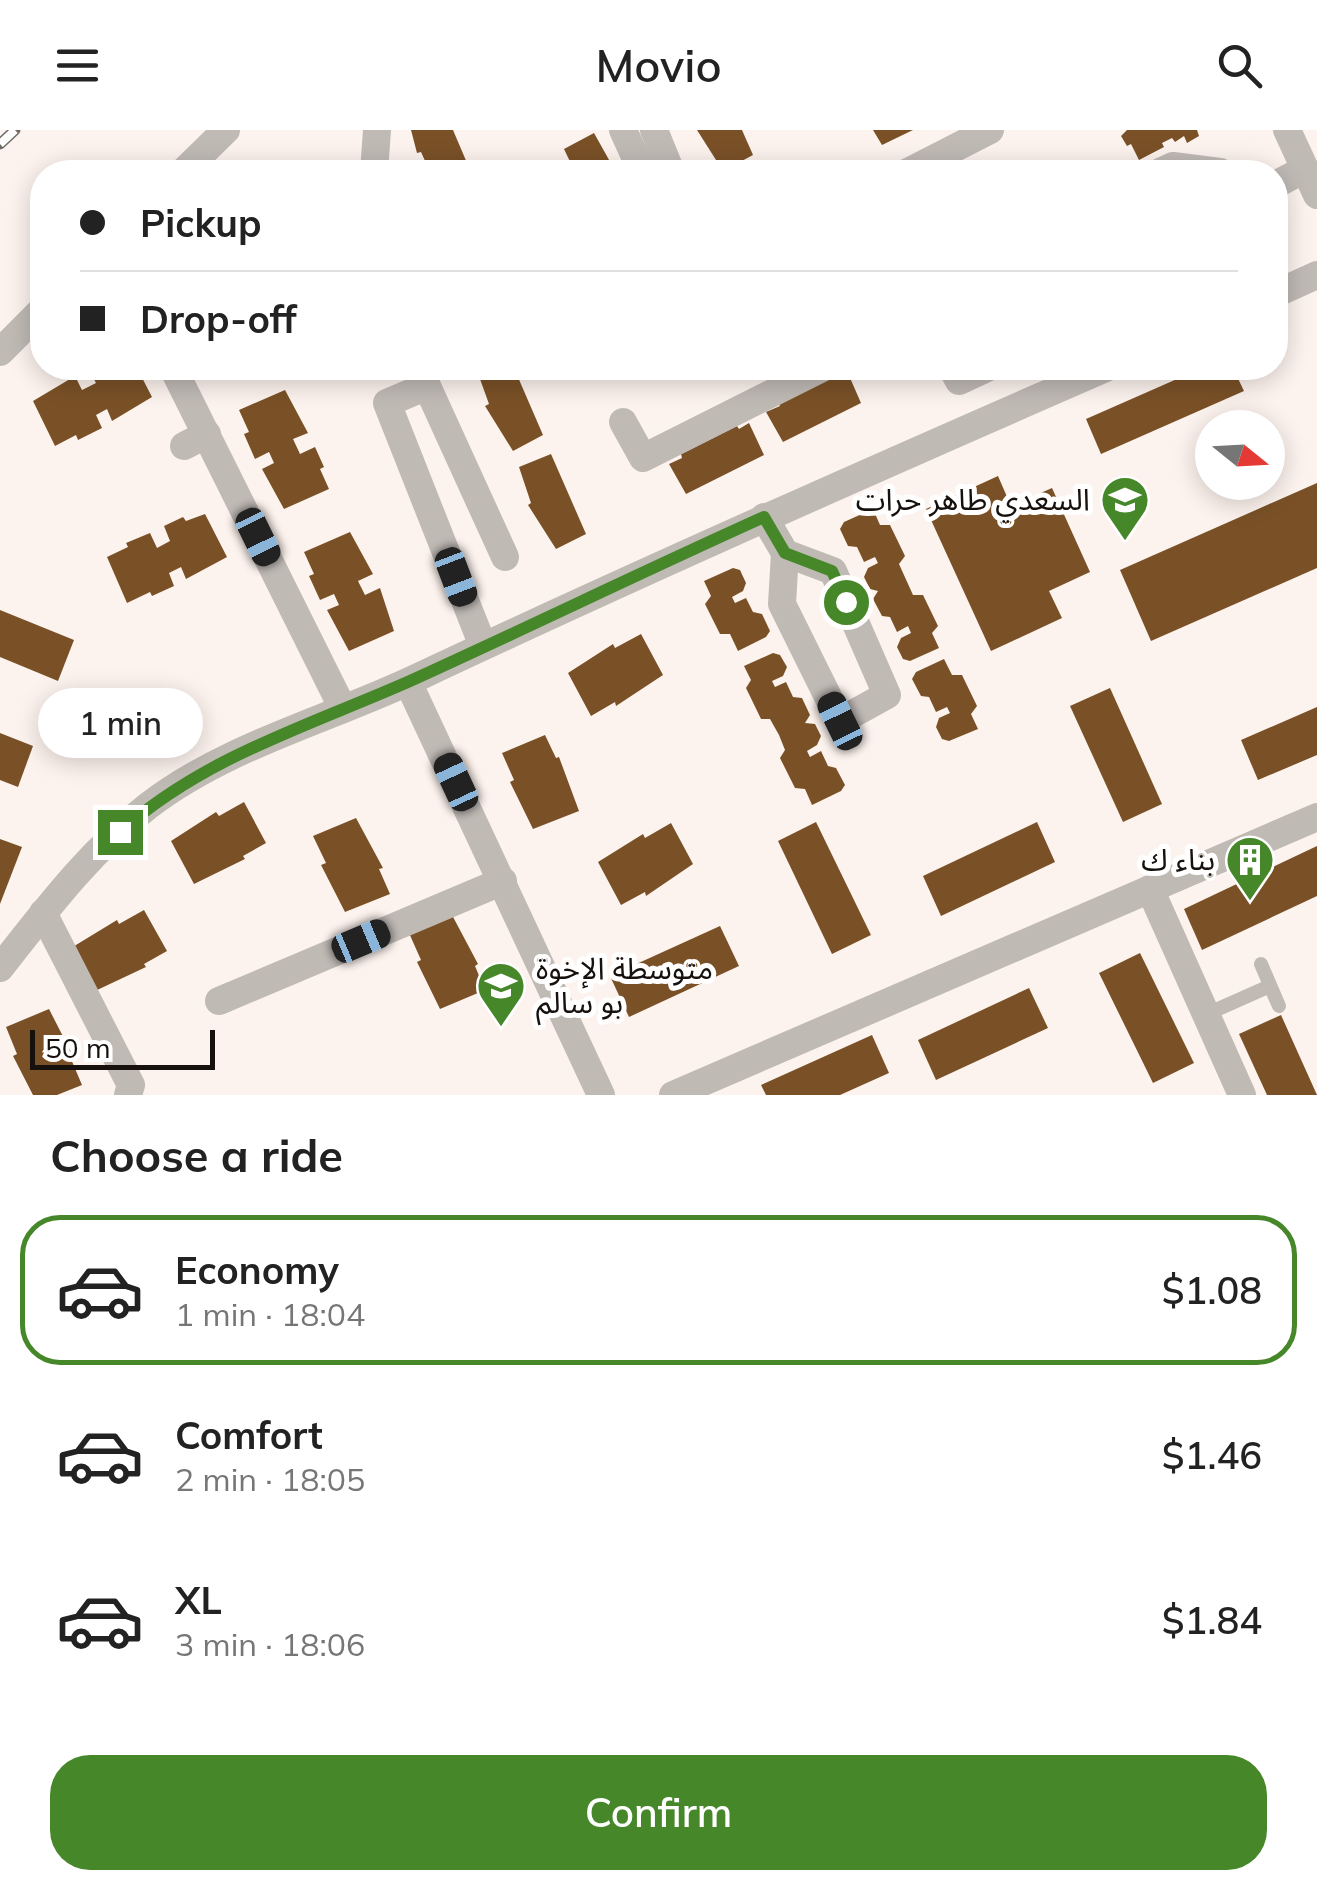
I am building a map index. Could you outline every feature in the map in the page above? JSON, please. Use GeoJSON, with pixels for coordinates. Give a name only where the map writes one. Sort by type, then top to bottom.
{"type":"FeatureCollection","features":[{"type":"Feature","properties":{"kind":"street"},"geometry":{"type":"LineString","coordinates":[[195,160],[226,130]]}},
{"type":"Feature","properties":{"kind":"street"},"geometry":{"type":"LineString","coordinates":[[375,160],[377,130]]}},
{"type":"Feature","properties":{"kind":"street"},"geometry":{"type":"LineString","coordinates":[[623,130],[637,160]]}},
{"type":"Feature","properties":{"kind":"street"},"geometry":{"type":"LineString","coordinates":[[654,130],[666,160]]}},
{"type":"Feature","properties":{"kind":"street"},"geometry":{"type":"LineString","coordinates":[[931,160],[990,130]]}},
{"type":"Feature","properties":{"kind":"street"},"geometry":{"type":"LineString","coordinates":[[1287,130],[1317,195]]}},
{"type":"Feature","properties":{"kind":"street"},"geometry":{"type":"LineString","coordinates":[[1288,176],[1305,168]]}},
{"type":"Feature","properties":{"kind":"street"},"geometry":{"type":"LineString","coordinates":[[1288,288],[1317,276]]}},
{"type":"Feature","properties":{"kind":"street"},"geometry":{"type":"LineString","coordinates":[[0,352],[30,322]]}},
{"type":"Feature","properties":{"kind":"street"},"geometry":{"type":"LineString","coordinates":[[177,380],[195,440],[342,709]]}},
{"type":"Feature","properties":{"kind":"street"},"geometry":{"type":"LineString","coordinates":[[419,380],[387,403],[483,646]]}},
{"type":"Feature","properties":{"kind":"street"},"geometry":{"type":"LineString","coordinates":[[424,380],[506,557]]}},
{"type":"Feature","properties":{"kind":"street"},"geometry":{"type":"LineString","coordinates":[[623,422],[643,458],[770,380]]}},
{"type":"Feature","properties":{"kind":"street"},"geometry":{"type":"LineString","coordinates":[[0,968],[92,858],[150,805],[216,765],[408,682],[764,517],[1078,380]]}},
{"type":"Feature","properties":{"kind":"street"},"geometry":{"type":"LineString","coordinates":[[764,517],[785,553],[782,604],[840,721],[887,696],[832,571],[785,553]]}},
{"type":"Feature","properties":{"kind":"street"},"geometry":{"type":"LineString","coordinates":[[408,682],[601,1095]]}},
{"type":"Feature","properties":{"kind":"street"},"geometry":{"type":"LineString","coordinates":[[673,1095],[1317,818]]}},
{"type":"Feature","properties":{"kind":"street"},"geometry":{"type":"LineString","coordinates":[[219,1001],[503,881]]}},
{"type":"Feature","properties":{"kind":"street"},"geometry":{"type":"LineString","coordinates":[[1150,889],[1242,1095]]}},
{"type":"Feature","properties":{"kind":"street"},"geometry":{"type":"LineString","coordinates":[[44,913],[131,1084],[128,1095]]}},
{"type":"Feature","properties":{"kind":"lane"},"geometry":{"type":"LineString","coordinates":[[1208,1014],[1270,986],[1278,1006],[1261,964]]}},
{"type":"Feature","properties":{"kind":"building"},"geometry":{"type":"Polygon","coordinates":[[[411,130],[453,130],[466,160],[425,160],[421,152],[417,153],[411,130]]]}},
{"type":"Feature","properties":{"kind":"building"},"geometry":{"type":"Polygon","coordinates":[[[697,130],[742,130],[753,155],[744,160],[716,160],[697,130]]]}},
{"type":"Feature","properties":{"kind":"building"},"geometry":{"type":"Polygon","coordinates":[[[873,130],[913,130],[882,145],[873,130]]]}},
{"type":"Feature","properties":{"kind":"building"},"geometry":{"type":"Polygon","coordinates":[[[1127,130],[1197,130],[1199,136],[1187,143],[1184,136],[1175,142],[1172,138],[1162,143],[1164,147],[1139,160],[1131,144],[1127,146],[1121,136],[1127,130]]]}},
{"type":"Feature","properties":{"kind":"building"},"geometry":{"type":"Polygon","coordinates":[[[594,133],[609,160],[569,160],[564,149],[594,133]]]}},
{"type":"Feature","properties":{"kind":"building"},"geometry":{"type":"Polygon","coordinates":[[[68,380],[77,380],[82,390],[96,383],[94,380],[143,380],[152,397],[112,421],[107,409],[96,415],[102,428],[55,446],[33,401],[68,380]]]}},
{"type":"Feature","properties":{"kind":"building"},"geometry":{"type":"Polygon","coordinates":[[[480,380],[519,380],[543,435],[513,451],[485,406],[489,404],[480,380]]]}},
{"type":"Feature","properties":{"kind":"building"},"geometry":{"type":"Polygon","coordinates":[[[822,380],[851,380],[861,403],[783,442],[766,412],[780,406],[778,402],[822,380]]]}},
{"type":"Feature","properties":{"kind":"building"},"geometry":{"type":"Polygon","coordinates":[[[1175,380],[1239,380],[1244,391],[1101,454],[1086,419],[1175,380]]]}},
{"type":"Feature","properties":{"kind":"building"},"geometry":{"type":"Polygon","coordinates":[[[285,390],[308,433],[293,439],[300,454],[315,447],[329,489],[284,509],[262,469],[274,463],[269,452],[255,459],[239,410],[285,390]]]}},
{"type":"Feature","properties":{"kind":"building"},"geometry":{"type":"Polygon","coordinates":[[[749,423],[764,455],[686,494],[669,464],[682,458],[681,454],[749,423]]]}},
{"type":"Feature","properties":{"kind":"building"},"geometry":{"type":"Polygon","coordinates":[[[551,454],[586,534],[556,549],[528,505],[531,503],[519,467],[551,454]]]}},
{"type":"Feature","properties":{"kind":"building"},"geometry":{"type":"Polygon","coordinates":[[[998,476],[1011,506],[1052,488],[1090,572],[1049,591],[1062,618],[991,651],[926,509],[998,476]]]}},
{"type":"Feature","properties":{"kind":"building"},"geometry":{"type":"Polygon","coordinates":[[[1317,483],[1317,568],[1151,641],[1120,570],[1317,483]]]}},
{"type":"Feature","properties":{"kind":"building"},"geometry":{"type":"Polygon","coordinates":[[[873,509],[880,525],[890,525],[905,556],[899,564],[913,595],[923,595],[938,626],[932,633],[939,648],[910,661],[903,659],[897,647],[901,638],[911,633],[908,626],[897,632],[890,617],[882,616],[873,599],[878,591],[870,589],[864,577],[868,568],[878,563],[875,557],[864,562],[857,547],[848,546],[840,529],[844,522],[873,509]]]}},
{"type":"Feature","properties":{"kind":"building"},"geometry":{"type":"Polygon","coordinates":[[[205,514],[227,557],[186,579],[181,567],[169,573],[174,586],[127,603],[107,557],[150,533],[157,548],[170,541],[164,526],[183,517],[186,521],[205,514]]]}},
{"type":"Feature","properties":{"kind":"building"},"geometry":{"type":"Polygon","coordinates":[[[350,532],[373,574],[358,581],[365,595],[380,588],[394,631],[349,651],[327,610],[339,605],[334,594],[320,600],[304,552],[350,532]]]}},
{"type":"Feature","properties":{"kind":"building"},"geometry":{"type":"Polygon","coordinates":[[[733,568],[740,570],[746,583],[743,591],[732,597],[735,603],[746,598],[753,612],[762,614],[770,631],[738,651],[730,634],[720,634],[705,604],[711,596],[704,581],[733,568]]]}},
{"type":"Feature","properties":{"kind":"building"},"geometry":{"type":"Polygon","coordinates":[[[0,610],[74,640],[58,681],[0,657],[0,610]]]}},
{"type":"Feature","properties":{"kind":"building"},"geometry":{"type":"Polygon","coordinates":[[[641,634],[663,675],[616,706],[615,702],[591,716],[568,673],[613,644],[615,648],[641,634]]]}},
{"type":"Feature","properties":{"kind":"building"},"geometry":{"type":"Polygon","coordinates":[[[773,653],[780,655],[787,667],[783,676],[772,681],[775,687],[786,682],[793,697],[802,698],[810,715],[805,723],[815,724],[821,736],[817,745],[807,751],[810,757],[821,751],[845,785],[841,791],[812,805],[805,789],[795,788],[780,758],[785,750],[779,735],[770,719],[761,719],[746,688],[751,680],[744,666],[773,653]]]}},
{"type":"Feature","properties":{"kind":"building"},"geometry":{"type":"Polygon","coordinates":[[[944,659],[952,675],[962,675],[977,706],[971,714],[978,729],[949,741],[942,739],[936,727],[939,718],[950,713],[947,707],[936,712],[929,697],[921,696],[912,679],[916,672],[944,659]]]}},
{"type":"Feature","properties":{"kind":"building"},"geometry":{"type":"Polygon","coordinates":[[[1110,688],[1162,804],[1123,822],[1070,706],[1110,688]]]}},
{"type":"Feature","properties":{"kind":"building"},"geometry":{"type":"Polygon","coordinates":[[[1317,707],[1317,755],[1258,780],[1241,740],[1317,707]]]}},
{"type":"Feature","properties":{"kind":"building"},"geometry":{"type":"Polygon","coordinates":[[[0,733],[33,746],[18,787],[0,780],[0,733]]]}},
{"type":"Feature","properties":{"kind":"building"},"geometry":{"type":"Polygon","coordinates":[[[545,735],[556,758],[559,757],[579,811],[533,829],[510,782],[514,780],[502,753],[545,735]]]}},
{"type":"Feature","properties":{"kind":"building"},"geometry":{"type":"Polygon","coordinates":[[[244,802],[266,843],[243,856],[245,859],[194,884],[171,841],[216,812],[219,816],[244,802]]]}},
{"type":"Feature","properties":{"kind":"building"},"geometry":{"type":"Polygon","coordinates":[[[356,818],[383,868],[379,869],[390,894],[345,912],[321,865],[326,863],[313,836],[356,818]]]}},
{"type":"Feature","properties":{"kind":"building"},"geometry":{"type":"Polygon","coordinates":[[[816,822],[871,935],[832,954],[778,841],[816,822]]]}},
{"type":"Feature","properties":{"kind":"building"},"geometry":{"type":"Polygon","coordinates":[[[1037,822],[1055,862],[941,916],[923,876],[1037,822]]]}},
{"type":"Feature","properties":{"kind":"building"},"geometry":{"type":"Polygon","coordinates":[[[671,823],[693,864],[646,896],[645,892],[621,905],[598,862],[643,834],[645,838],[671,823]]]}},
{"type":"Feature","properties":{"kind":"building"},"geometry":{"type":"Polygon","coordinates":[[[0,839],[22,847],[0,904],[0,839]]]}},
{"type":"Feature","properties":{"kind":"building","name":"بناء ك"},"geometry":{"type":"Polygon","coordinates":[[[1317,846],[1317,896],[1202,950],[1184,909],[1317,846]]]}},
{"type":"Feature","properties":{"kind":"building"},"geometry":{"type":"Polygon","coordinates":[[[144,910],[167,951],[144,964],[146,967],[95,991],[71,948],[117,920],[119,924],[144,910]]]}},
{"type":"Feature","properties":{"kind":"building"},"geometry":{"type":"Polygon","coordinates":[[[452,915],[478,964],[475,966],[485,990],[440,1009],[417,962],[421,960],[409,933],[452,915]]]}},
{"type":"Feature","properties":{"kind":"building"},"geometry":{"type":"Polygon","coordinates":[[[720,926],[739,966],[629,1017],[610,976],[720,926]]]}},
{"type":"Feature","properties":{"kind":"building"},"geometry":{"type":"Polygon","coordinates":[[[1140,953],[1194,1063],[1153,1083],[1099,973],[1140,953]]]}},
{"type":"Feature","properties":{"kind":"building"},"geometry":{"type":"Polygon","coordinates":[[[1029,988],[1048,1028],[936,1080],[918,1040],[1029,988]]]}},
{"type":"Feature","properties":{"kind":"building"},"geometry":{"type":"Polygon","coordinates":[[[49,1009],[74,1058],[71,1059],[82,1085],[57,1095],[33,1095],[13,1056],[17,1054],[6,1027],[49,1009]]]}},
{"type":"Feature","properties":{"kind":"building"},"geometry":{"type":"Polygon","coordinates":[[[1281,1015],[1317,1095],[1267,1095],[1239,1034],[1281,1015]]]}},
{"type":"Feature","properties":{"kind":"building"},"geometry":{"type":"Polygon","coordinates":[[[872,1035],[889,1073],[840,1095],[766,1095],[761,1085],[872,1035]]]}},
{"type":"Feature","properties":{"kind":"railway"},"geometry":{"type":"LineString","coordinates":[[0,144],[15,130]]}},
{"type":"Feature","properties":{"kind":"place","name":"السعدي طاهر حرات"},"geometry":{"type":"Point","coordinates":[1125,542]}},
{"type":"Feature","properties":{"kind":"place","name":"بناء ك"},"geometry":{"type":"Point","coordinates":[1250,902]}},
{"type":"Feature","properties":{"kind":"place","name":"متوسطة الإخوة بو سالم"},"geometry":{"type":"Point","coordinates":[501,1028]}},
{"type":"Feature","properties":{"kind":"route"},"geometry":{"type":"LineString","coordinates":[[120,832],[150,805],[216,765],[408,682],[764,517],[785,553],[832,571],[846,602]]}}]}
